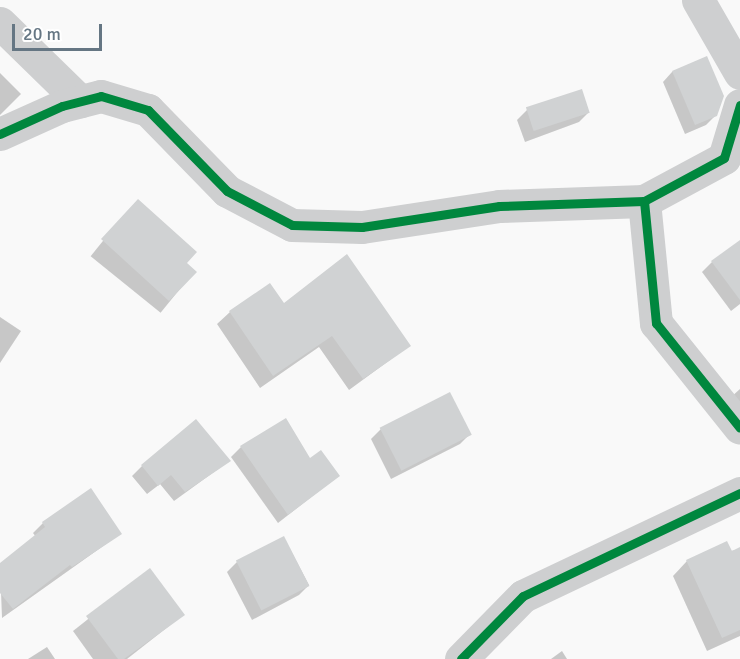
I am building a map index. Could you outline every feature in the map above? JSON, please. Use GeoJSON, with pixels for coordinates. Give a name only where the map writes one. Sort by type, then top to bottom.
{"type":"FeatureCollection","features":[{"type":"Feature","properties":{"kind":"street"},"geometry":{"type":"LineString","coordinates":[[698,0],[740,73]]}},
{"type":"Feature","properties":{"kind":"street"},"geometry":{"type":"LineString","coordinates":[[0,23],[81,101]]}},
{"type":"Feature","properties":{"kind":"street"},"geometry":{"type":"LineString","coordinates":[[0,134],[81,101],[101,96],[148,110],[227,191],[292,225],[362,227],[499,206],[644,201],[724,158],[740,105]]}},
{"type":"Feature","properties":{"kind":"street"},"geometry":{"type":"LineString","coordinates":[[644,201],[656,323],[740,429]]}},
{"type":"Feature","properties":{"kind":"street"},"geometry":{"type":"LineString","coordinates":[[461,659],[524,596],[740,493]]}},
{"type":"Feature","properties":{"kind":"building"},"geometry":{"type":"Polygon","coordinates":[[[707,56],[724,96],[717,116],[695,125],[672,71],[707,56]]]}},
{"type":"Feature","properties":{"kind":"building"},"geometry":{"type":"Polygon","coordinates":[[[582,89],[590,113],[534,131],[526,107],[582,89]]]}},
{"type":"Feature","properties":{"kind":"building"},"geometry":{"type":"Polygon","coordinates":[[[138,199],[197,252],[187,263],[197,272],[169,301],[101,239],[138,199]]]}},
{"type":"Feature","properties":{"kind":"building"},"geometry":{"type":"Polygon","coordinates":[[[740,240],[740,300],[711,261],[740,240]]]}},
{"type":"Feature","properties":{"kind":"building"},"geometry":{"type":"Polygon","coordinates":[[[347,254],[411,346],[363,379],[332,336],[273,376],[229,311],[270,283],[284,303],[347,254]]]}},
{"type":"Feature","properties":{"kind":"building"},"geometry":{"type":"Polygon","coordinates":[[[450,392],[472,435],[401,471],[380,428],[450,392]]]}},
{"type":"Feature","properties":{"kind":"building"},"geometry":{"type":"Polygon","coordinates":[[[286,418],[310,458],[321,450],[340,476],[288,515],[240,446],[286,418]]]}},
{"type":"Feature","properties":{"kind":"building"},"geometry":{"type":"Polygon","coordinates":[[[196,419],[231,461],[185,492],[171,475],[158,486],[141,465],[196,419]]]}},
{"type":"Feature","properties":{"kind":"building"},"geometry":{"type":"Polygon","coordinates":[[[91,488],[122,534],[72,567],[70,565],[13,609],[0,593],[0,563],[45,527],[42,522],[91,488]]]}},
{"type":"Feature","properties":{"kind":"building"},"geometry":{"type":"Polygon","coordinates":[[[284,536],[309,586],[261,610],[236,561],[284,536]]]}},
{"type":"Feature","properties":{"kind":"building"},"geometry":{"type":"Polygon","coordinates":[[[727,541],[732,551],[740,547],[740,630],[722,638],[686,560],[727,541]]]}},
{"type":"Feature","properties":{"kind":"building"},"geometry":{"type":"Polygon","coordinates":[[[150,568],[185,615],[124,659],[118,659],[86,616],[150,568]]]}},
{"type":"Feature","properties":{"kind":"cycle path"},"geometry":{"type":"LineString","coordinates":[[0,134],[62,106],[101,96],[148,110],[227,191],[292,225],[362,227],[499,206],[644,201]]}},
{"type":"Feature","properties":{"kind":"cycle path"},"geometry":{"type":"LineString","coordinates":[[740,105],[724,158],[644,201],[656,323],[740,428]]}},
{"type":"Feature","properties":{"kind":"cycle path"},"geometry":{"type":"LineString","coordinates":[[461,659],[523,596],[740,493]]}}]}
